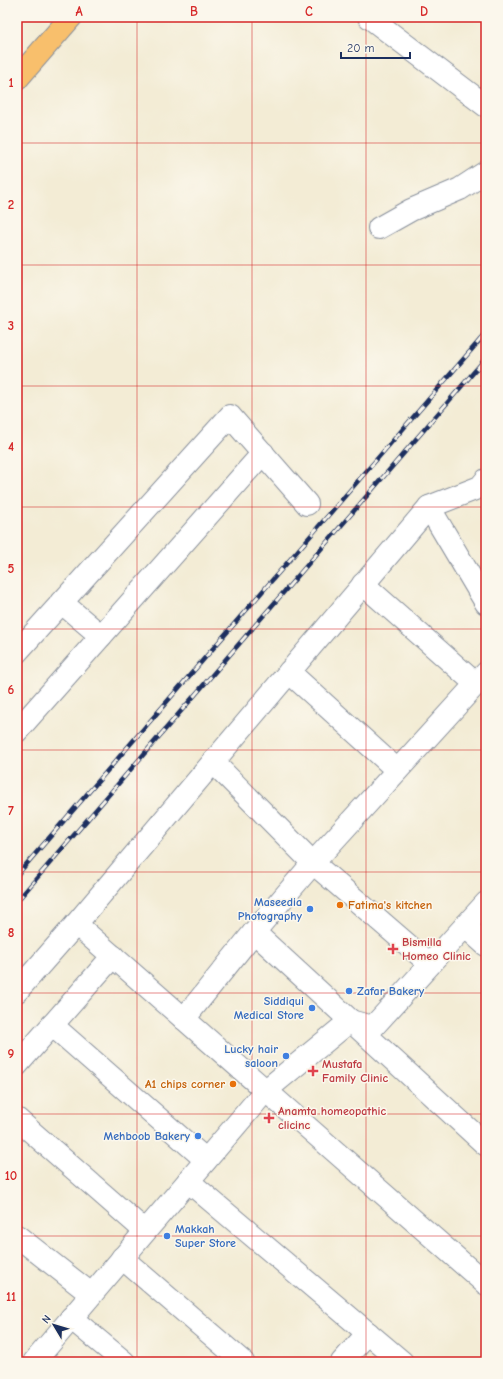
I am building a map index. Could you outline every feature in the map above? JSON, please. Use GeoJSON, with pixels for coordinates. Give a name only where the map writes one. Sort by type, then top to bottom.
{"type":"FeatureCollection","features":[{"type":"Feature","properties":{"kind":"highway"},"geometry":{"type":"LineString","coordinates":[[17,79],[71,17]]}},
{"type":"Feature","properties":{"kind":"street"},"geometry":{"type":"LineString","coordinates":[[369,17],[486,106]]}},
{"type":"Feature","properties":{"kind":"street"},"geometry":{"type":"LineString","coordinates":[[379,228],[411,210],[460,189],[486,172]]}},
{"type":"Feature","properties":{"kind":"street"},"geometry":{"type":"LineString","coordinates":[[17,652],[230,416],[307,504]]}},
{"type":"Feature","properties":{"kind":"street"},"geometry":{"type":"LineString","coordinates":[[17,731],[263,453]]}},
{"type":"Feature","properties":{"kind":"street"},"geometry":{"type":"LineString","coordinates":[[17,991],[76,924],[429,507],[480,487],[486,480]]}},
{"type":"Feature","properties":{"kind":"street"},"geometry":{"type":"LineString","coordinates":[[429,507],[486,603]]}},
{"type":"Feature","properties":{"kind":"street"},"geometry":{"type":"LineString","coordinates":[[184,1019],[254,932],[313,863],[481,678],[363,584]]}},
{"type":"Feature","properties":{"kind":"street"},"geometry":{"type":"LineString","coordinates":[[62,602],[101,636]]}},
{"type":"Feature","properties":{"kind":"street"},"geometry":{"type":"LineString","coordinates":[[289,672],[397,770]]}},
{"type":"Feature","properties":{"kind":"street"},"geometry":{"type":"LineString","coordinates":[[213,762],[313,863],[430,964]]}},
{"type":"Feature","properties":{"kind":"street"},"geometry":{"type":"LineString","coordinates":[[350,1021],[373,1027],[486,903]]}},
{"type":"Feature","properties":{"kind":"street"},"geometry":{"type":"LineString","coordinates":[[76,924],[486,1284]]}},
{"type":"Feature","properties":{"kind":"street"},"geometry":{"type":"LineString","coordinates":[[465,926],[486,945]]}},
{"type":"Feature","properties":{"kind":"street"},"geometry":{"type":"LineString","coordinates":[[254,932],[486,1145]]}},
{"type":"Feature","properties":{"kind":"street"},"geometry":{"type":"LineString","coordinates":[[17,1065],[112,956]]}},
{"type":"Feature","properties":{"kind":"street"},"geometry":{"type":"LineString","coordinates":[[34,1362],[266,1091],[350,1021]]}},
{"type":"Feature","properties":{"kind":"street"},"geometry":{"type":"LineString","coordinates":[[52,1025],[206,1160]]}},
{"type":"Feature","properties":{"kind":"street"},"geometry":{"type":"LineString","coordinates":[[17,1120],[145,1231]]}},
{"type":"Feature","properties":{"kind":"street"},"geometry":{"type":"LineString","coordinates":[[188,1181],[402,1362]]}},
{"type":"Feature","properties":{"kind":"street"},"geometry":{"type":"LineString","coordinates":[[17,1236],[91,1294]]}},
{"type":"Feature","properties":{"kind":"street"},"geometry":{"type":"LineString","coordinates":[[122,1258],[243,1362]]}},
{"type":"Feature","properties":{"kind":"street"},"geometry":{"type":"LineString","coordinates":[[71,1318],[124,1362]]}},
{"type":"Feature","properties":{"kind":"street"},"geometry":{"type":"LineString","coordinates":[[342,1362],[368,1333]]}},
{"type":"Feature","properties":{"kind":"railway"},"geometry":{"type":"LineString","coordinates":[[17,875],[486,333]]}},
{"type":"Feature","properties":{"kind":"railway"},"geometry":{"type":"LineString","coordinates":[[17,901],[486,358]]}},
{"type":"Feature","properties":{"kind":"place","name":"Fatima's kitchen"},"geometry":{"type":"Point","coordinates":[340,905]}},
{"type":"Feature","properties":{"kind":"place","name":"Maseedia Photography"},"geometry":{"type":"Point","coordinates":[310,909]}},
{"type":"Feature","properties":{"kind":"place","name":"Bismilla Homeo Clinic"},"geometry":{"type":"Point","coordinates":[393,949]}},
{"type":"Feature","properties":{"kind":"place","name":"Zafar Bakery"},"geometry":{"type":"Point","coordinates":[349,991]}},
{"type":"Feature","properties":{"kind":"place","name":"Siddiqui Medical Store"},"geometry":{"type":"Point","coordinates":[312,1008]}},
{"type":"Feature","properties":{"kind":"place","name":"Lucky hair saloon"},"geometry":{"type":"Point","coordinates":[286,1056]}},
{"type":"Feature","properties":{"kind":"place","name":"Mustafa Family Clinic"},"geometry":{"type":"Point","coordinates":[313,1071]}},
{"type":"Feature","properties":{"kind":"place","name":"A1 chips corner"},"geometry":{"type":"Point","coordinates":[233,1084]}},
{"type":"Feature","properties":{"kind":"place","name":"Anamta homeopathic clicinc"},"geometry":{"type":"Point","coordinates":[269,1118]}},
{"type":"Feature","properties":{"kind":"place","name":"Mehboob Bakery"},"geometry":{"type":"Point","coordinates":[198,1136]}},
{"type":"Feature","properties":{"kind":"place","name":"Makkah Super Store"},"geometry":{"type":"Point","coordinates":[167,1236]}}]}
